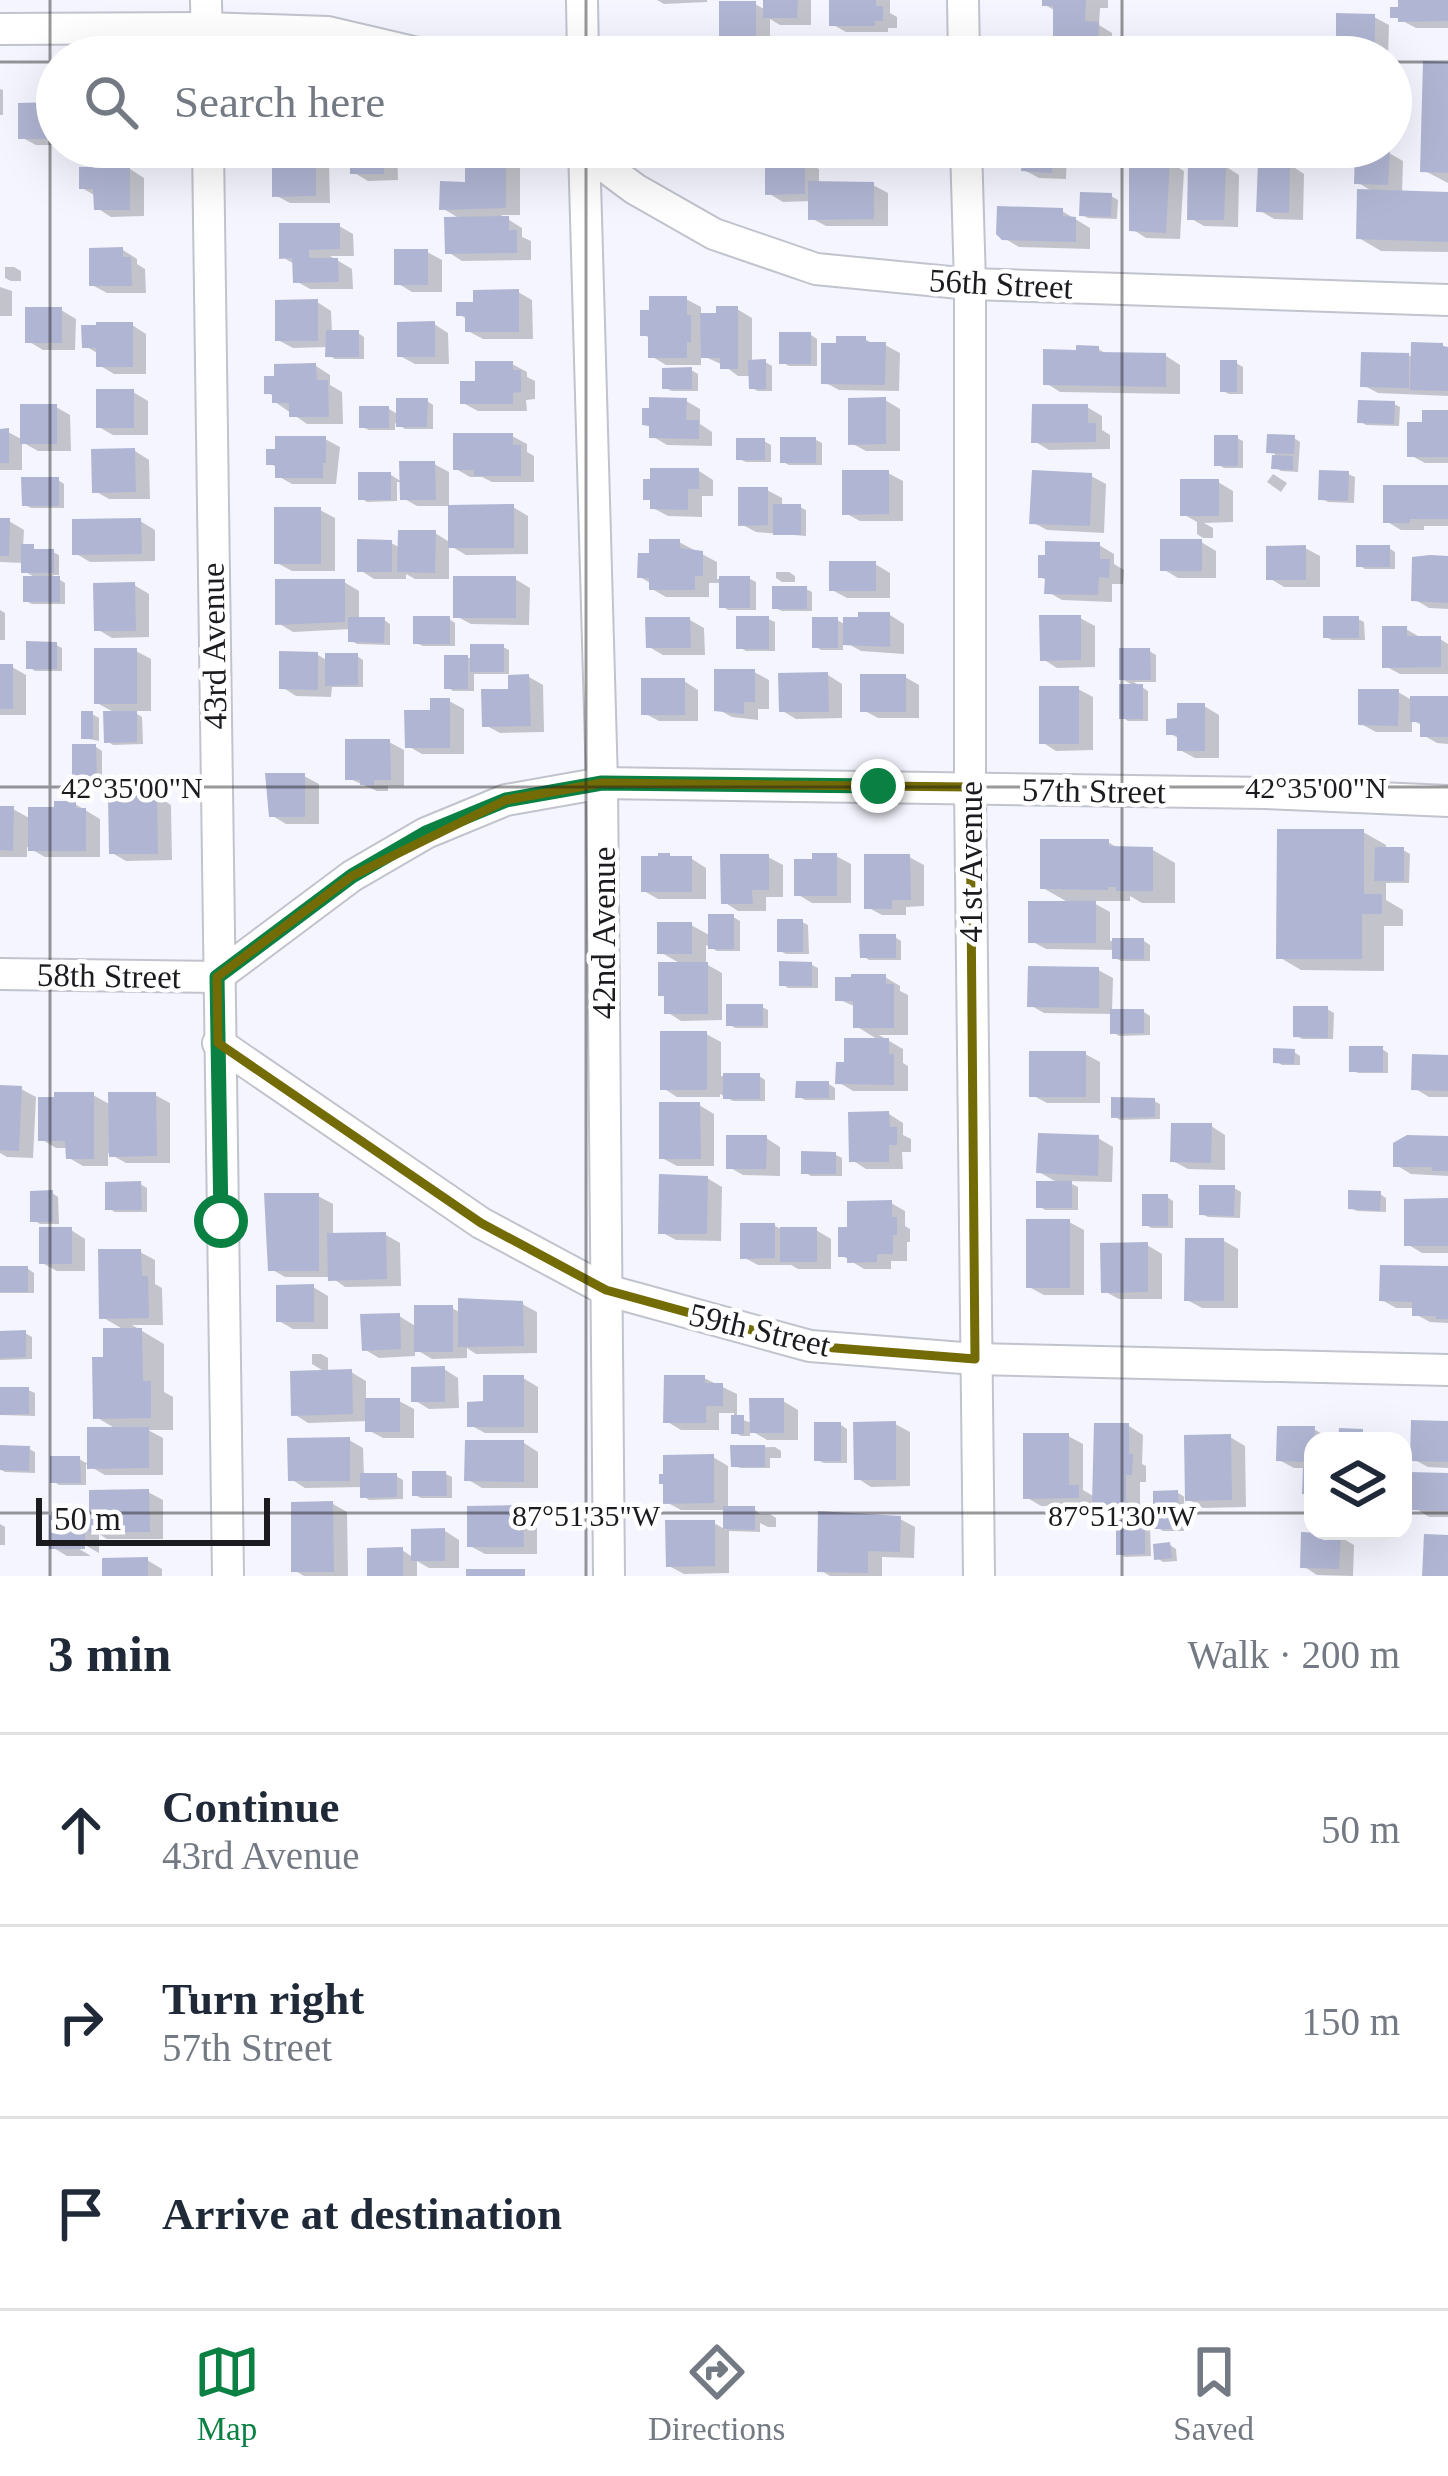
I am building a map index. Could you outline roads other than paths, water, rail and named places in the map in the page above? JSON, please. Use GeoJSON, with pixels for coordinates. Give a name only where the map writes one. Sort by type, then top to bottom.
{"type":"FeatureCollection","features":[{"type":"Feature","properties":{"kind":"street"},"geometry":{"type":"LineString","coordinates":[[583,0],[583,36]]}},
{"type":"Feature","properties":{"kind":"street"},"geometry":{"type":"LineString","coordinates":[[963,0],[964,36]]}},
{"type":"Feature","properties":{"kind":"street"},"geometry":{"type":"LineString","coordinates":[[0,29],[206,28],[345,36]]}},
{"type":"Feature","properties":{"kind":"street","name":"43rd Avenue"},"geometry":{"type":"LineString","coordinates":[[208,168],[227,1576]]}},
{"type":"Feature","properties":{"kind":"street","name":"42nd Avenue"},"geometry":{"type":"LineString","coordinates":[[585,168],[602,783],[609,1576]]}},
{"type":"Feature","properties":{"kind":"street","name":"56th Street"},"geometry":{"type":"LineString","coordinates":[[608,168],[635,189],[714,234],[816,268],[970,284],[1448,300]]}},
{"type":"Feature","properties":{"kind":"street","name":"41st Avenue"},"geometry":{"type":"LineString","coordinates":[[967,168],[979,1576]]}},
{"type":"Feature","properties":{"kind":"street","name":"57th Street"},"geometry":{"type":"LineString","coordinates":[[217,977],[352,876],[426,833],[506,800],[602,783],[1264,793],[1448,801]]}},
{"type":"Feature","properties":{"kind":"street","name":"58th Street"},"geometry":{"type":"LineString","coordinates":[[0,974],[217,977]]}},
{"type":"Feature","properties":{"kind":"street","name":"59th Street"},"geometry":{"type":"LineString","coordinates":[[218,1043],[481,1222],[606,1291],[810,1346],[975,1359],[1448,1370]]}}]}
